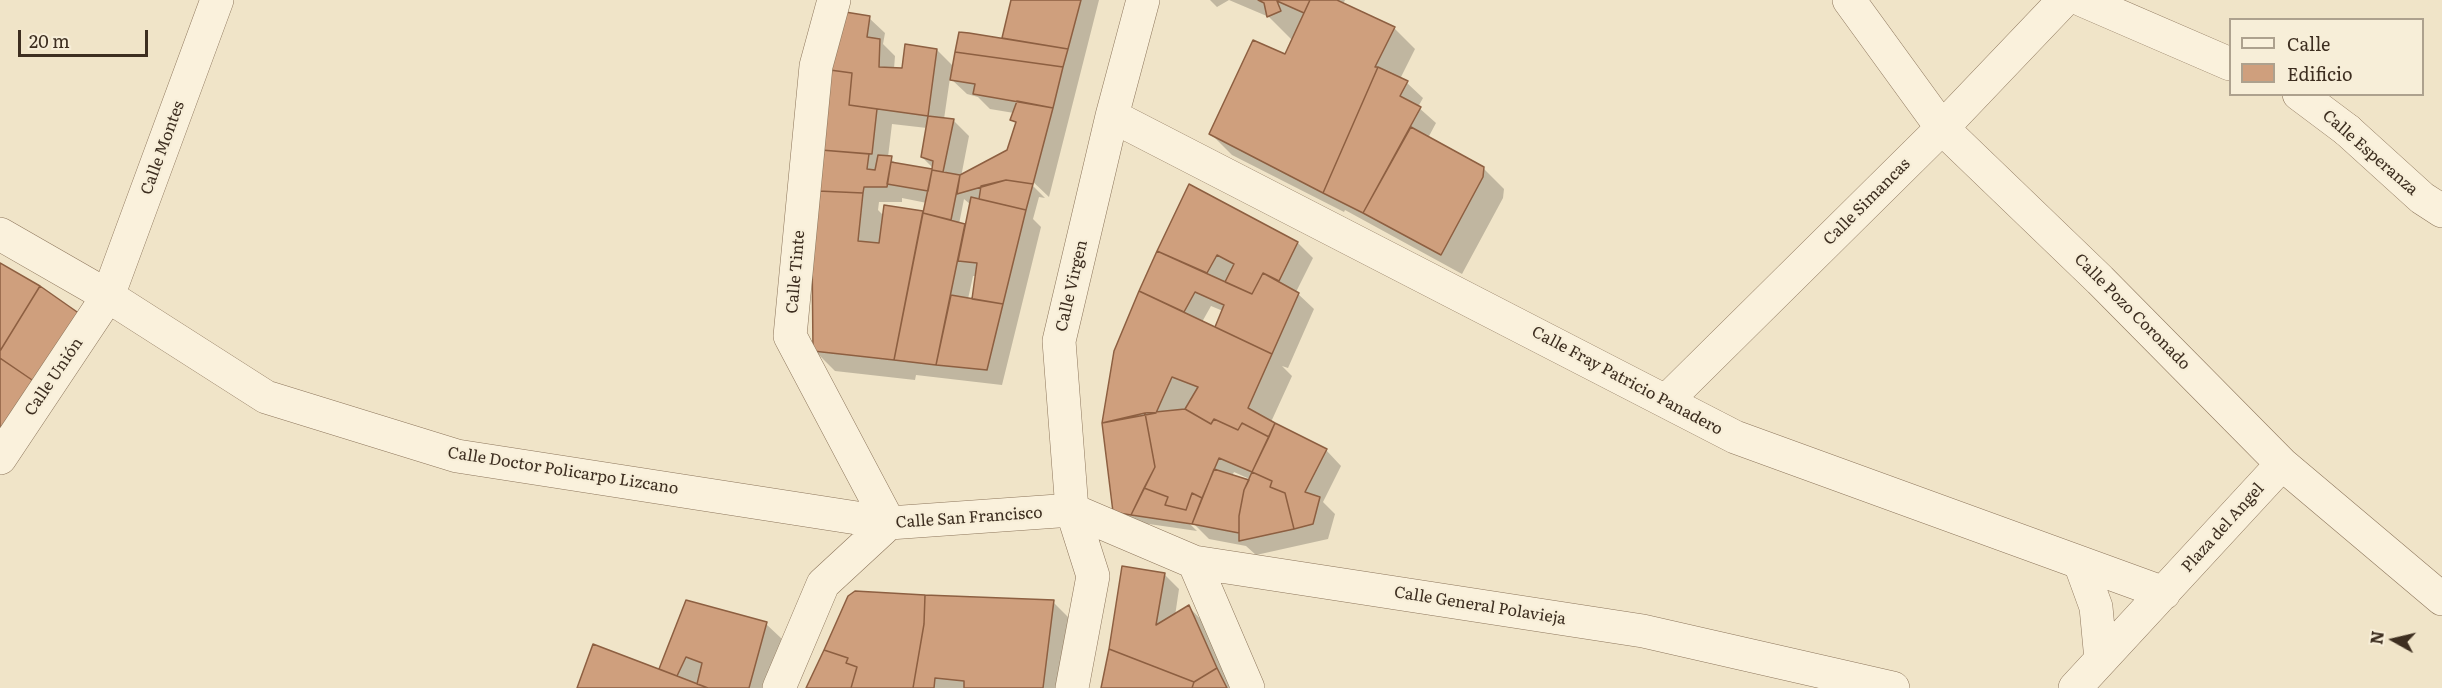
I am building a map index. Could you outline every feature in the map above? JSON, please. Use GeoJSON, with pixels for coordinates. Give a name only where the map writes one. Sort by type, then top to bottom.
{"type":"FeatureCollection","features":[{"type":"Feature","properties":{"kind":"street","name":"Calle Montes"},"geometry":{"type":"LineString","coordinates":[[108,296],[217,0]]}},
{"type":"Feature","properties":{"kind":"street","name":"Calle Tinte"},"geometry":{"type":"LineString","coordinates":[[834,0],[816,66],[790,336],[889,523]]}},
{"type":"Feature","properties":{"kind":"street","name":"Calle Virgen"},"geometry":{"type":"LineString","coordinates":[[1072,688],[1093,576],[1072,510],[1059,341],[1112,116],[1143,0]]}},
{"type":"Feature","properties":{"kind":"street","name":"Calle Pozo Coronado"},"geometry":{"type":"LineString","coordinates":[[1849,0],[1942,128],[2100,280],[2282,464],[2442,599]]}},
{"type":"Feature","properties":{"kind":"street","name":"Calle Simancas"},"geometry":{"type":"LineString","coordinates":[[1666,401],[1942,128],[2064,0]]}},
{"type":"Feature","properties":{"kind":"street"},"geometry":{"type":"LineString","coordinates":[[2082,0],[2229,64]]}},
{"type":"Feature","properties":{"kind":"street","name":"Calle Esperanza"},"geometry":{"type":"LineString","coordinates":[[2302,96],[2347,130],[2422,198],[2442,211]]}},
{"type":"Feature","properties":{"kind":"street","name":"Calle Fray Patricio Panadero"},"geometry":{"type":"LineString","coordinates":[[1112,116],[1735,437],[2164,593]]}},
{"type":"Feature","properties":{"kind":"street","name":"Calle Doctor Policarpo Lizcano"},"geometry":{"type":"LineString","coordinates":[[0,234],[108,296],[266,397],[457,456],[889,523]]}},
{"type":"Feature","properties":{"kind":"street","name":"Calle Unión"},"geometry":{"type":"LineString","coordinates":[[0,458],[108,296]]}},
{"type":"Feature","properties":{"kind":"street","name":"Plaza del Angel"},"geometry":{"type":"LineString","coordinates":[[2075,688],[2282,464]]}},
{"type":"Feature","properties":{"kind":"street","name":"Calle San Francisco"},"geometry":{"type":"LineString","coordinates":[[779,688],[823,584],[889,523],[1072,510]]}},
{"type":"Feature","properties":{"kind":"street","name":"Calle General Polavieja"},"geometry":{"type":"LineString","coordinates":[[1072,510],[1194,561],[1643,631],[1893,688]]}},
{"type":"Feature","properties":{"kind":"street"},"geometry":{"type":"LineString","coordinates":[[1194,561],[1248,688]]}},
{"type":"Feature","properties":{"kind":"street"},"geometry":{"type":"LineString","coordinates":[[2080,563],[2096,608],[2101,660]]}},
{"type":"Feature","properties":{"kind":"building"},"geometry":{"type":"Polygon","coordinates":[[[1011,0],[1081,0],[1068,49],[1002,38],[1011,0]]]}},
{"type":"Feature","properties":{"kind":"building"},"geometry":{"type":"Polygon","coordinates":[[[1258,0],[1310,0],[1304,13],[1277,1],[1281,11],[1267,17],[1264,3],[1258,0]]]}},
{"type":"Feature","properties":{"kind":"building"},"geometry":{"type":"Polygon","coordinates":[[[1310,0],[1337,0],[1395,27],[1375,67],[1378,67],[1323,193],[1209,134],[1253,40],[1285,54],[1310,0]]]}},
{"type":"Feature","properties":{"kind":"building"},"geometry":{"type":"Polygon","coordinates":[[[839,11],[870,16],[867,37],[880,39],[879,67],[902,68],[905,44],[937,49],[928,116],[849,105],[852,73],[830,70],[839,11]]]}},
{"type":"Feature","properties":{"kind":"building"},"geometry":{"type":"Polygon","coordinates":[[[959,32],[1068,49],[1063,67],[955,52],[959,32]]]}},
{"type":"Feature","properties":{"kind":"building"},"geometry":{"type":"Polygon","coordinates":[[[955,52],[1063,67],[1053,108],[973,94],[975,84],[950,80],[955,52]]]}},
{"type":"Feature","properties":{"kind":"building"},"geometry":{"type":"Polygon","coordinates":[[[1378,67],[1408,81],[1400,96],[1421,107],[1363,213],[1323,193],[1378,67]]]}},
{"type":"Feature","properties":{"kind":"building"},"geometry":{"type":"Polygon","coordinates":[[[830,70],[852,73],[849,105],[877,109],[872,154],[821,150],[830,70]]]}},
{"type":"Feature","properties":{"kind":"building"},"geometry":{"type":"Polygon","coordinates":[[[1017,101],[1053,108],[1033,184],[1006,180],[957,194],[960,175],[1007,150],[1016,122],[1010,120],[1017,101]]]}},
{"type":"Feature","properties":{"kind":"building"},"geometry":{"type":"Polygon","coordinates":[[[928,116],[954,119],[943,172],[932,170],[928,191],[887,184],[891,162],[932,169],[933,161],[921,157],[928,116]]]}},
{"type":"Feature","properties":{"kind":"building"},"geometry":{"type":"Polygon","coordinates":[[[1411,127],[1484,167],[1483,177],[1441,255],[1363,213],[1411,127]]]}},
{"type":"Feature","properties":{"kind":"building"},"geometry":{"type":"Polygon","coordinates":[[[821,150],[869,154],[867,169],[875,170],[878,155],[892,156],[887,187],[864,187],[863,193],[818,191],[821,150]]]}},
{"type":"Feature","properties":{"kind":"building"},"geometry":{"type":"Polygon","coordinates":[[[932,170],[960,175],[951,220],[923,213],[932,170]]]}},
{"type":"Feature","properties":{"kind":"building"},"geometry":{"type":"Polygon","coordinates":[[[1006,180],[1033,184],[1026,210],[979,199],[981,186],[1006,180]]]}},
{"type":"Feature","properties":{"kind":"building"},"geometry":{"type":"Polygon","coordinates":[[[1189,184],[1298,242],[1279,281],[1263,273],[1252,294],[1225,282],[1234,264],[1217,255],[1207,273],[1157,251],[1189,184]]]}},
{"type":"Feature","properties":{"kind":"building"},"geometry":{"type":"Polygon","coordinates":[[[818,191],[863,193],[858,241],[879,243],[884,205],[923,211],[894,360],[813,351],[812,248],[818,191]]]}},
{"type":"Feature","properties":{"kind":"building"},"geometry":{"type":"Polygon","coordinates":[[[971,197],[1026,210],[1003,304],[972,299],[977,263],[958,261],[971,197]]]}},
{"type":"Feature","properties":{"kind":"building"},"geometry":{"type":"Polygon","coordinates":[[[923,213],[965,224],[936,365],[894,360],[923,213]]]}},
{"type":"Feature","properties":{"kind":"building"},"geometry":{"type":"Polygon","coordinates":[[[1157,251],[1252,294],[1263,273],[1299,293],[1272,354],[1215,327],[1224,305],[1195,292],[1184,312],[1139,291],[1157,251]]]}},
{"type":"Feature","properties":{"kind":"building"},"geometry":{"type":"Polygon","coordinates":[[[0,263],[40,286],[0,351],[0,263]]]}},
{"type":"Feature","properties":{"kind":"building"},"geometry":{"type":"Polygon","coordinates":[[[40,286],[80,314],[38,384],[0,358],[0,351],[40,286]]]}},
{"type":"Feature","properties":{"kind":"building"},"geometry":{"type":"Polygon","coordinates":[[[1139,291],[1272,354],[1248,408],[1275,423],[1269,437],[1242,423],[1238,430],[1214,419],[1211,424],[1185,409],[1198,387],[1172,377],[1156,413],[1102,423],[1114,351],[1139,291]]]}},
{"type":"Feature","properties":{"kind":"building"},"geometry":{"type":"Polygon","coordinates":[[[951,295],[1003,304],[987,370],[936,365],[951,295]]]}},
{"type":"Feature","properties":{"kind":"building"},"geometry":{"type":"Polygon","coordinates":[[[0,358],[38,384],[0,439],[0,358]]]}},
{"type":"Feature","properties":{"kind":"building"},"geometry":{"type":"Polygon","coordinates":[[[1185,409],[1211,424],[1214,419],[1238,430],[1242,423],[1269,437],[1252,472],[1219,458],[1202,498],[1192,493],[1186,510],[1165,505],[1168,497],[1144,488],[1155,467],[1145,413],[1185,409]]]}},
{"type":"Feature","properties":{"kind":"building"},"geometry":{"type":"Polygon","coordinates":[[[1145,413],[1155,467],[1131,515],[1113,512],[1102,423],[1145,413]]]}},
{"type":"Feature","properties":{"kind":"building"},"geometry":{"type":"Polygon","coordinates":[[[1275,423],[1327,449],[1305,492],[1320,497],[1313,524],[1294,529],[1285,493],[1270,487],[1272,481],[1252,472],[1275,423]]]}},
{"type":"Feature","properties":{"kind":"building"},"geometry":{"type":"Polygon","coordinates":[[[1214,469],[1249,480],[1244,490],[1239,516],[1239,533],[1192,524],[1214,469]]]}},
{"type":"Feature","properties":{"kind":"building"},"geometry":{"type":"Polygon","coordinates":[[[1252,472],[1272,481],[1270,487],[1285,493],[1294,529],[1239,541],[1239,516],[1244,490],[1252,472]]]}},
{"type":"Feature","properties":{"kind":"building"},"geometry":{"type":"Polygon","coordinates":[[[1144,488],[1168,497],[1165,505],[1186,510],[1192,493],[1202,498],[1192,524],[1131,515],[1144,488]]]}},
{"type":"Feature","properties":{"kind":"building"},"geometry":{"type":"Polygon","coordinates":[[[1122,566],[1165,573],[1156,625],[1189,605],[1217,668],[1194,682],[1109,649],[1122,566]]]}},
{"type":"Feature","properties":{"kind":"building"},"geometry":{"type":"Polygon","coordinates":[[[855,591],[925,595],[924,624],[913,688],[851,688],[857,667],[846,663],[848,658],[824,650],[848,596],[855,591]]]}},
{"type":"Feature","properties":{"kind":"building"},"geometry":{"type":"Polygon","coordinates":[[[925,595],[1054,600],[1043,688],[964,688],[964,681],[935,678],[934,688],[913,688],[924,624],[925,595]]]}},
{"type":"Feature","properties":{"kind":"building"},"geometry":{"type":"Polygon","coordinates":[[[686,600],[767,622],[749,688],[708,688],[697,684],[702,663],[686,657],[677,676],[659,669],[686,600]]]}},
{"type":"Feature","properties":{"kind":"building"},"geometry":{"type":"Polygon","coordinates":[[[593,644],[677,676],[708,688],[577,688],[593,644]]]}},
{"type":"Feature","properties":{"kind":"building"},"geometry":{"type":"Polygon","coordinates":[[[1109,649],[1194,682],[1192,688],[1101,688],[1109,649]]]}},
{"type":"Feature","properties":{"kind":"building"},"geometry":{"type":"Polygon","coordinates":[[[824,650],[848,658],[846,663],[857,667],[851,688],[806,688],[824,650]]]}},
{"type":"Feature","properties":{"kind":"building"},"geometry":{"type":"Polygon","coordinates":[[[1217,668],[1227,688],[1192,688],[1194,682],[1217,668]]]}}]}
